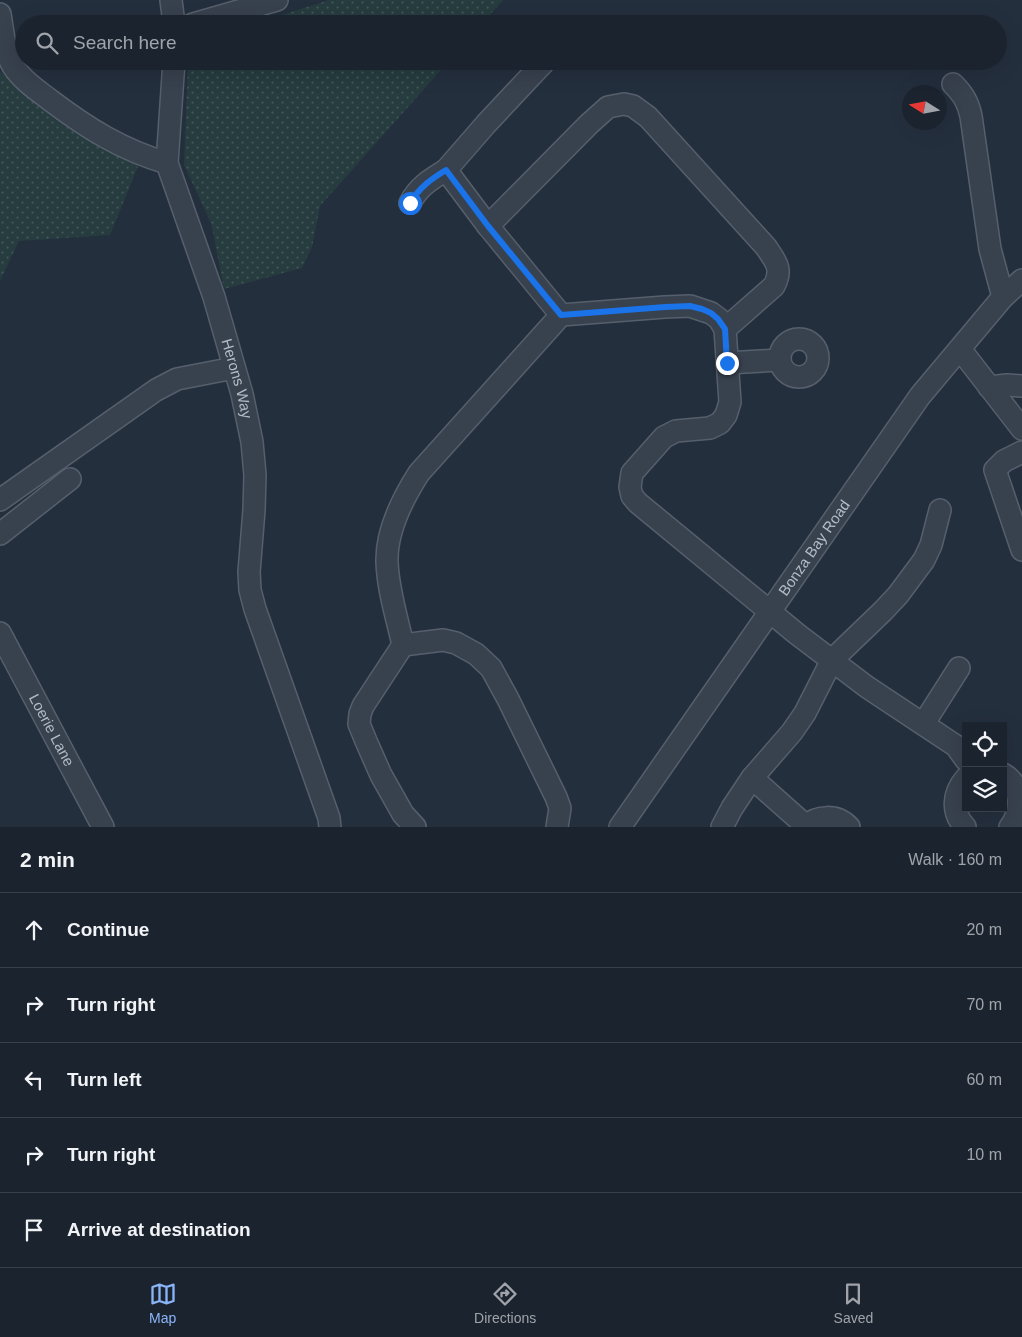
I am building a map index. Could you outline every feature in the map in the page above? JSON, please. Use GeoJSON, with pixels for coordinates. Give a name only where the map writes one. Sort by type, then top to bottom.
{"type":"FeatureCollection","features":[{"type":"Feature","properties":{"kind":"street"},"geometry":{"type":"LineString","coordinates":[[171,0],[173,15]]}},
{"type":"Feature","properties":{"kind":"street"},"geometry":{"type":"LineString","coordinates":[[224,15],[277,0]]}},
{"type":"Feature","properties":{"kind":"street"},"geometry":{"type":"LineString","coordinates":[[0,14],[6,46],[15,66]]}},
{"type":"Feature","properties":{"kind":"street"},"geometry":{"type":"LineString","coordinates":[[18,70],[32,86],[60,108],[111,142],[147,157],[167,162],[173,70]]}},
{"type":"Feature","properties":{"kind":"street"},"geometry":{"type":"LineString","coordinates":[[410,203],[426,183],[446,170],[537,70]]}},
{"type":"Feature","properties":{"kind":"street"},"geometry":{"type":"LineString","coordinates":[[953,84],[963,94],[970,110],[990,249],[1003,297]]}},
{"type":"Feature","properties":{"kind":"street"},"geometry":{"type":"LineString","coordinates":[[488,226],[608,107],[624,104],[633,106],[648,117],[766,247],[777,263],[779,277],[774,286],[725,329]]}},
{"type":"Feature","properties":{"kind":"street","name":"Herons Way"},"geometry":{"type":"LineString","coordinates":[[167,162],[214,297],[242,394],[252,442],[255,475],[254,510],[249,557],[250,590],[329,818],[330,827]]}},
{"type":"Feature","properties":{"kind":"street"},"geometry":{"type":"LineString","coordinates":[[446,170],[488,226],[561,315]]}},
{"type":"Feature","properties":{"kind":"street","name":"Bonza Bay Road"},"geometry":{"type":"LineString","coordinates":[[620,827],[920,396],[1003,297],[1022,280]]}},
{"type":"Feature","properties":{"kind":"street"},"geometry":{"type":"LineString","coordinates":[[415,827],[403,814],[381,776],[360,724],[360,714],[363,706],[403,645],[393,604],[387,561],[390,536],[408,490],[419,473],[561,315],[690,306],[711,313],[718,319],[725,329],[730,402],[726,415],[720,423],[710,428],[676,431],[664,437],[632,473],[630,487],[632,496],[638,503],[797,634],[867,687],[956,746],[962,754]]}},
{"type":"Feature","properties":{"kind":"street"},"geometry":{"type":"LineString","coordinates":[[960,349],[1022,429]]}},
{"type":"Feature","properties":{"kind":"street"},"geometry":{"type":"LineString","coordinates":[[727,363],[779,360]]}},
{"type":"Feature","properties":{"kind":"street"},"geometry":{"type":"LineString","coordinates":[[0,500],[156,390],[177,379],[234,368]]}},
{"type":"Feature","properties":{"kind":"street"},"geometry":{"type":"LineString","coordinates":[[989,387],[1022,386]]}},
{"type":"Feature","properties":{"kind":"street"},"geometry":{"type":"LineString","coordinates":[[1022,452],[1004,461],[995,470],[1022,550]]}},
{"type":"Feature","properties":{"kind":"street"},"geometry":{"type":"LineString","coordinates":[[0,534],[70,479]]}},
{"type":"Feature","properties":{"kind":"street"},"geometry":{"type":"LineString","coordinates":[[722,827],[752,778],[792,732],[805,713],[832,660],[898,595],[924,560],[931,545],[940,510]]}},
{"type":"Feature","properties":{"kind":"street","name":"Loerie Lane"},"geometry":{"type":"LineString","coordinates":[[0,633],[103,827]]}},
{"type":"Feature","properties":{"kind":"street"},"geometry":{"type":"LineString","coordinates":[[403,645],[443,640],[456,643],[476,654],[491,668],[556,797],[560,808],[557,827]]}},
{"type":"Feature","properties":{"kind":"street"},"geometry":{"type":"LineString","coordinates":[[924,724],[959,668]]}},
{"type":"Feature","properties":{"kind":"street"},"geometry":{"type":"LineString","coordinates":[[1007,777],[1015,784],[1019,794],[1021,805],[1017,820]]}},
{"type":"Feature","properties":{"kind":"street"},"geometry":{"type":"LineString","coordinates":[[752,778],[804,826],[815,819],[825,817],[836,819],[849,827]]}},
{"type":"Feature","properties":{"kind":"street"},"geometry":{"type":"LineString","coordinates":[[962,783],[955,796],[955,806],[958,817],[965,827]]}},
{"type":"Feature","properties":{"kind":"green space"},"geometry":{"type":"Polygon","coordinates":[[[329,0],[503,0],[490,15],[282,15],[329,0]]]}},
{"type":"Feature","properties":{"kind":"green space"},"geometry":{"type":"Polygon","coordinates":[[[188,70],[441,70],[320,206],[312,247],[302,268],[224,289],[211,223],[184,165],[188,70]]]}},
{"type":"Feature","properties":{"kind":"green space"},"geometry":{"type":"Polygon","coordinates":[[[0,72],[139,164],[110,235],[19,241],[0,281],[0,72]]]}},
{"type":"Feature","properties":{"kind":"route"},"geometry":{"type":"LineString","coordinates":[[410,203],[426,183],[446,170],[488,226],[561,315],[665,307],[690,306],[702,309],[718,319],[725,329],[727,363]]}}]}
